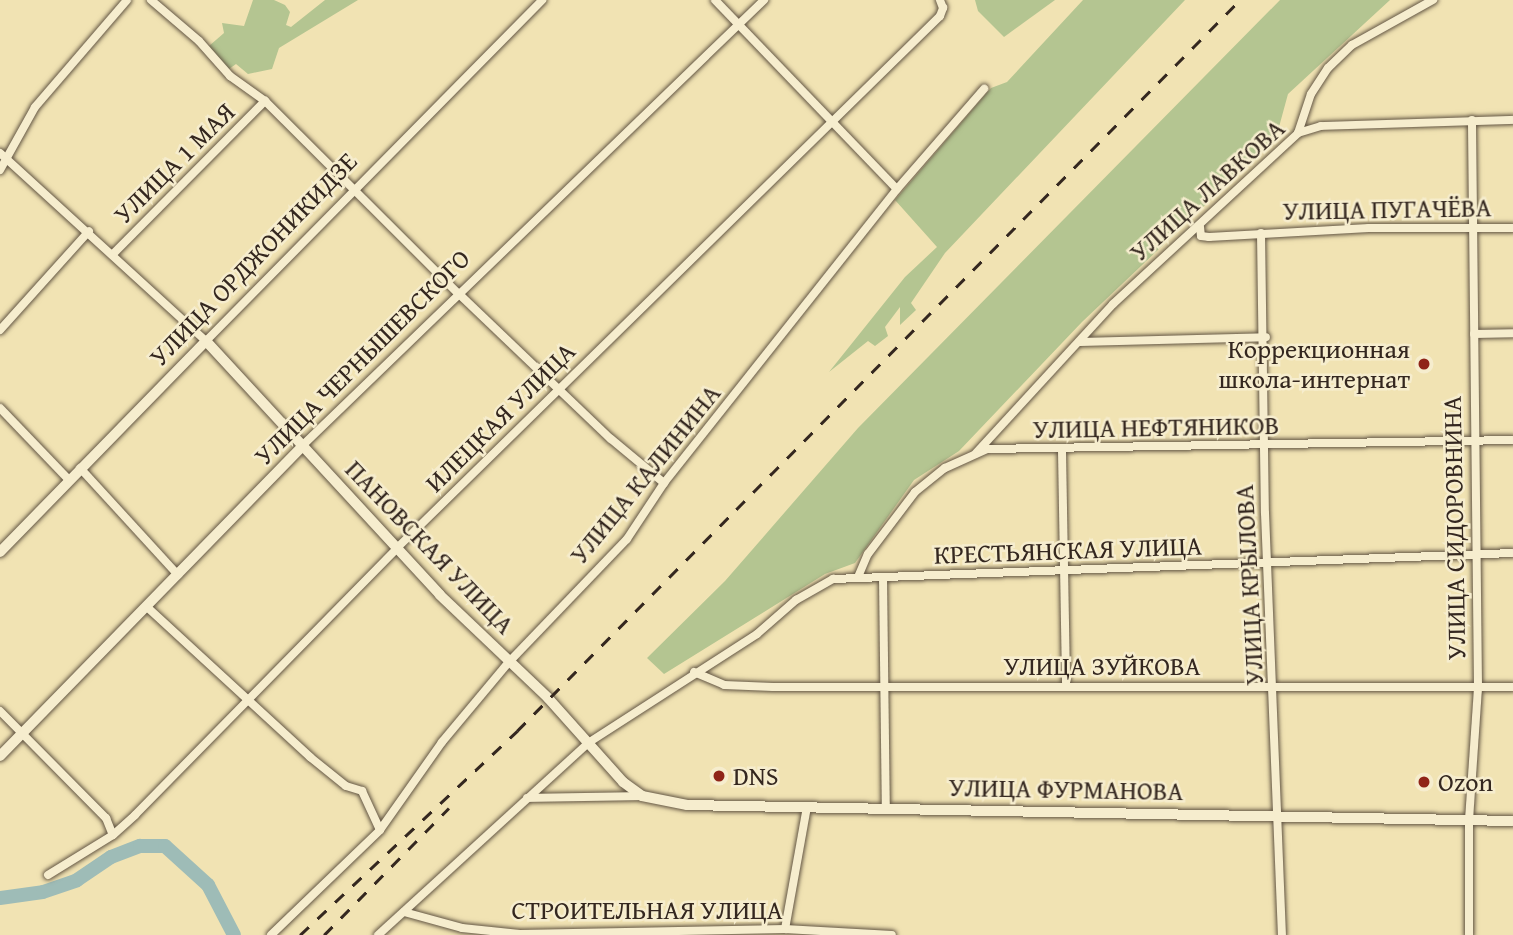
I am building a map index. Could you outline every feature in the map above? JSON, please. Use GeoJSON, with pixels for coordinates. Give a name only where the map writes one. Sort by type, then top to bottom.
{"type":"FeatureCollection","features":[{"type":"Feature","properties":{"kind":"main road","name":"ПАНОВСКАЯ УЛИЦА"},"geometry":{"type":"LineString","coordinates":[[206,341],[397,548],[623,782]]}},
{"type":"Feature","properties":{"kind":"main road","name":"УЛИЦА ОРДЖОНИКИДЗЕ"},"geometry":{"type":"LineString","coordinates":[[0,552],[68,479],[206,341]]}},
{"type":"Feature","properties":{"kind":"main road","name":"УЛИЦА ЧЕРНЫШЕВСКОГО"},"geometry":{"type":"LineString","coordinates":[[0,755],[303,445]]}},
{"type":"Feature","properties":{"kind":"main road","name":"УЛИЦА ФУРМАНОВА"},"geometry":{"type":"LineString","coordinates":[[623,782],[642,796],[687,804],[1513,821]]}},
{"type":"Feature","properties":{"kind":"street"},"geometry":{"type":"LineString","coordinates":[[0,170],[9,161],[35,107],[127,0]]}},
{"type":"Feature","properties":{"kind":"street"},"geometry":{"type":"LineString","coordinates":[[151,0],[199,41],[230,76],[265,101],[351,190],[458,293],[561,388],[611,439],[664,483]]}},
{"type":"Feature","properties":{"kind":"street","name":"УЛИЦА ОРДЖОНИКИДЗЕ"},"geometry":{"type":"LineString","coordinates":[[206,341],[351,190],[542,0]]}},
{"type":"Feature","properties":{"kind":"street"},"geometry":{"type":"LineString","coordinates":[[715,0],[897,189]]}},
{"type":"Feature","properties":{"kind":"street","name":"УЛИЦА ЧЕРНЫШЕВСКОГО"},"geometry":{"type":"LineString","coordinates":[[303,445],[764,0]]}},
{"type":"Feature","properties":{"kind":"street"},"geometry":{"type":"LineString","coordinates":[[1298,133],[1311,94],[1328,68],[1352,45],[1433,0]]}},
{"type":"Feature","properties":{"kind":"street","name":"ИЛЕЦКАЯ УЛИЦА"},"geometry":{"type":"LineString","coordinates":[[48,875],[113,835],[397,548],[940,16],[942,4]]}},
{"type":"Feature","properties":{"kind":"street","name":"УЛИЦА КАЛИНИНА"},"geometry":{"type":"LineString","coordinates":[[271,935],[380,830],[442,743],[509,662],[627,539],[664,483],[897,189],[984,89]]}},
{"type":"Feature","properties":{"kind":"street","name":"УЛИЦА 1 МАЯ"},"geometry":{"type":"LineString","coordinates":[[113,254],[265,101]]}},
{"type":"Feature","properties":{"kind":"street","name":"УЛИЦА СИДОРОВНИНА"},"geometry":{"type":"LineString","coordinates":[[1469,935],[1469,820],[1478,687],[1472,441],[1472,120]]}},
{"type":"Feature","properties":{"kind":"street","name":"УЛИЦА ЛАВКОВА"},"geometry":{"type":"LineString","coordinates":[[971,458],[1010,411],[1080,342],[1113,304],[1200,227],[1201,221],[1298,133],[1321,126],[1513,120]]}},
{"type":"Feature","properties":{"kind":"street"},"geometry":{"type":"LineString","coordinates":[[0,153],[89,231],[206,341]]}},
{"type":"Feature","properties":{"kind":"street","name":"УЛИЦА ПУГАЧЁВА"},"geometry":{"type":"LineString","coordinates":[[1200,227],[1201,236],[1209,237],[1261,233],[1513,228]]}},
{"type":"Feature","properties":{"kind":"street","name":"УЛИЦА 1 МАЯ"},"geometry":{"type":"LineString","coordinates":[[0,330],[89,231]]}},
{"type":"Feature","properties":{"kind":"street","name":"УЛИЦА КРЫЛОВА"},"geometry":{"type":"LineString","coordinates":[[1261,233],[1266,337],[1265,447],[1282,935]]}},
{"type":"Feature","properties":{"kind":"street"},"geometry":{"type":"LineString","coordinates":[[1474,334],[1513,333]]}},
{"type":"Feature","properties":{"kind":"street"},"geometry":{"type":"LineString","coordinates":[[1080,342],[1266,337]]}},
{"type":"Feature","properties":{"kind":"street"},"geometry":{"type":"LineString","coordinates":[[0,408],[68,479]]}},
{"type":"Feature","properties":{"kind":"street","name":"УЛИЦА НЕФТЯНИКОВ"},"geometry":{"type":"LineString","coordinates":[[858,577],[868,554],[915,492],[945,468],[987,449],[1062,451],[1513,440]]}},
{"type":"Feature","properties":{"kind":"street"},"geometry":{"type":"LineString","coordinates":[[1062,451],[1066,686]]}},
{"type":"Feature","properties":{"kind":"street"},"geometry":{"type":"LineString","coordinates":[[80,468],[178,575]]}},
{"type":"Feature","properties":{"kind":"street","name":"КРЕСТЬЯНСКАЯ УЛИЦА"},"geometry":{"type":"LineString","coordinates":[[694,672],[757,634],[796,600],[833,579],[1513,553]]}},
{"type":"Feature","properties":{"kind":"street"},"geometry":{"type":"LineString","coordinates":[[883,577],[886,808]]}},
{"type":"Feature","properties":{"kind":"street"},"geometry":{"type":"LineString","coordinates":[[147,607],[245,701],[346,786],[362,791],[380,830]]}},
{"type":"Feature","properties":{"kind":"street"},"geometry":{"type":"LineString","coordinates":[[378,935],[588,744],[694,672]]}},
{"type":"Feature","properties":{"kind":"street","name":"УЛИЦА ЗУЙКОВА"},"geometry":{"type":"LineString","coordinates":[[694,672],[724,685],[1513,687]]}},
{"type":"Feature","properties":{"kind":"street"},"geometry":{"type":"LineString","coordinates":[[0,711],[20,735],[106,818],[113,835]]}},
{"type":"Feature","properties":{"kind":"street"},"geometry":{"type":"LineString","coordinates":[[527,798],[642,796]]}},
{"type":"Feature","properties":{"kind":"street"},"geometry":{"type":"LineString","coordinates":[[785,929],[807,807]]}},
{"type":"Feature","properties":{"kind":"street","name":"СТРОИТЕЛЬНАЯ УЛИЦА"},"geometry":{"type":"LineString","coordinates":[[404,912],[462,928],[510,933],[698,935],[785,929],[892,935]]}},
{"type":"Feature","properties":{"kind":"green space"},"geometry":{"type":"Polygon","coordinates":[[[253,0],[274,0],[285,5],[290,12],[286,25],[291,27],[325,0],[358,0],[279,48],[272,69],[248,74],[236,64],[229,69],[209,46],[224,33],[222,23],[244,26],[253,0]]]}},
{"type":"Feature","properties":{"kind":"green space"},"geometry":{"type":"Polygon","coordinates":[[[975,0],[1055,0],[1004,37],[978,11],[975,0]]]}},
{"type":"Feature","properties":{"kind":"green space"},"geometry":{"type":"Polygon","coordinates":[[[1083,0],[1185,0],[945,253],[911,303],[916,310],[900,325],[900,307],[885,327],[888,336],[875,346],[868,341],[829,372],[905,277],[937,247],[895,200],[991,88],[1007,82],[1083,0]]]}},
{"type":"Feature","properties":{"kind":"green space"},"geometry":{"type":"Polygon","coordinates":[[[1280,0],[1390,0],[1288,94],[1276,138],[1082,322],[959,451],[914,480],[855,563],[825,574],[664,674],[647,658],[725,581],[858,428],[1280,0]]]}},
{"type":"Feature","properties":{"kind":"waterway"},"geometry":{"type":"LineString","coordinates":[[0,898],[43,892],[77,880],[111,857],[140,846],[165,846],[208,885],[234,935]]}},
{"type":"Feature","properties":{"kind":"railway"},"geometry":{"type":"LineString","coordinates":[[300,935],[517,731],[1240,0]]}},
{"type":"Feature","properties":{"kind":"railway"},"geometry":{"type":"LineString","coordinates":[[324,935],[449,808]]}},
{"type":"Feature","properties":{"kind":"place","name":"Коррекционная школа-интернат"},"geometry":{"type":"Point","coordinates":[1424,364]}},
{"type":"Feature","properties":{"kind":"place","name":"DNS"},"geometry":{"type":"Point","coordinates":[719,776]}},
{"type":"Feature","properties":{"kind":"place","name":"Ozon"},"geometry":{"type":"Point","coordinates":[1424,782]}}]}
